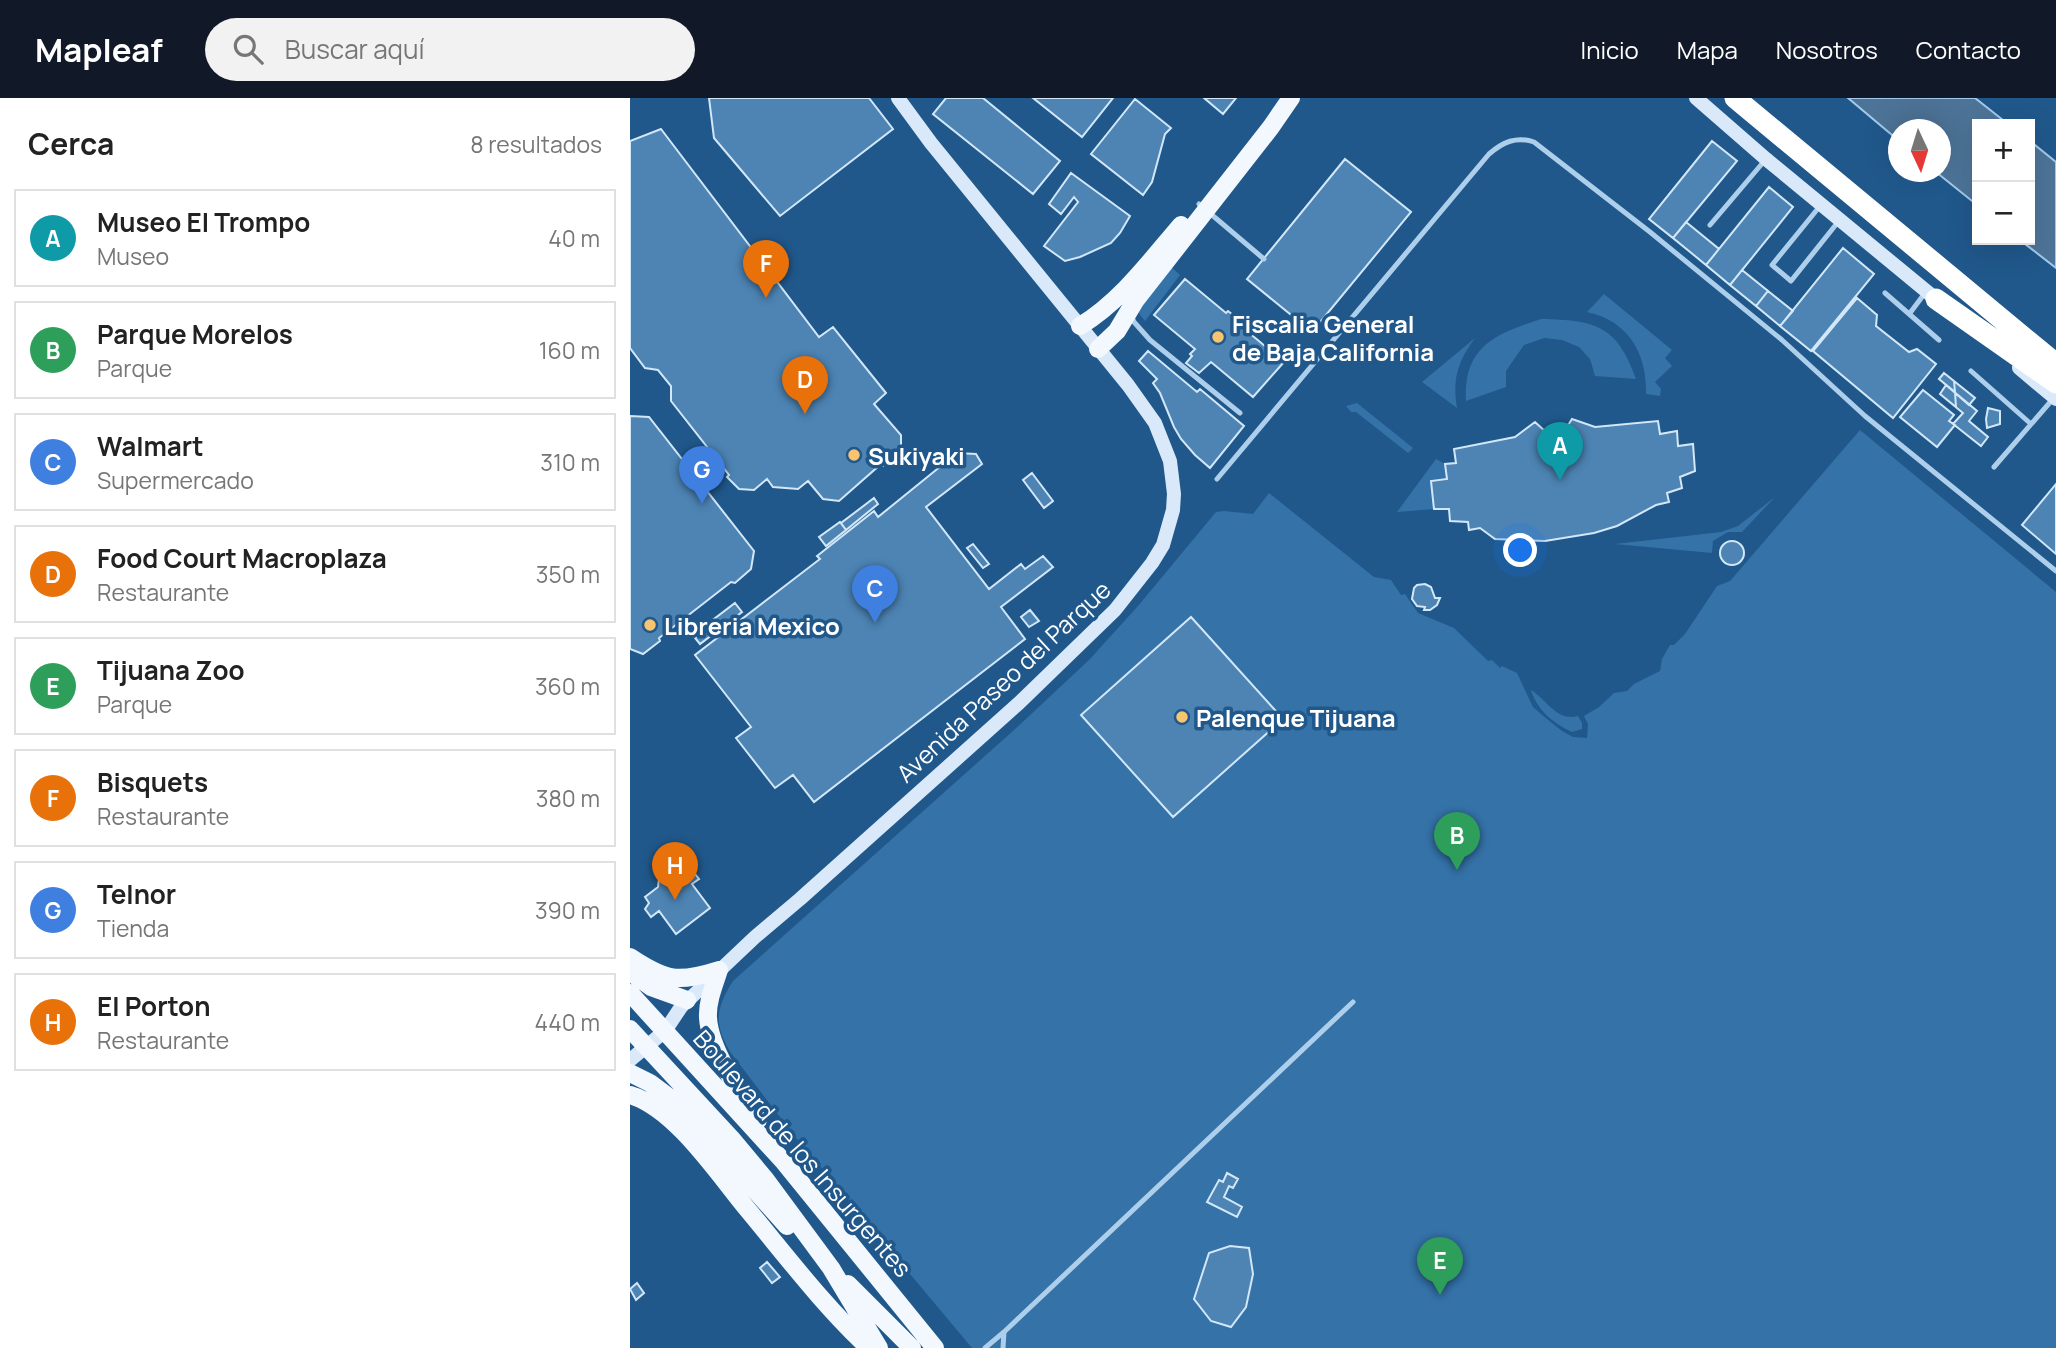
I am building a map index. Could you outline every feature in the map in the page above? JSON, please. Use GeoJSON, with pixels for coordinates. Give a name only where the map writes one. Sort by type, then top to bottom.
{"type":"FeatureCollection","features":[{"type":"Feature","properties":{"kind":"highway"},"geometry":{"type":"LineString","coordinates":[[1735,98],[2056,364]]}},
{"type":"Feature","properties":{"kind":"highway"},"geometry":{"type":"LineString","coordinates":[[1931,295],[2055,393]]}},
{"type":"Feature","properties":{"kind":"main road","name":"Avenida Paseo del Parque"},"geometry":{"type":"LineString","coordinates":[[630,1060],[636,1037],[660,1026],[719,970],[1019,703],[1115,610],[1158,555],[1173,510],[1170,461],[1155,423],[1128,385],[931,144],[898,98]]}},
{"type":"Feature","properties":{"kind":"main road"},"geometry":{"type":"LineString","coordinates":[[1098,349],[1115,334],[1129,310],[1203,207],[1267,123],[1278,98]]}},
{"type":"Feature","properties":{"kind":"main road"},"geometry":{"type":"LineString","coordinates":[[1080,326],[1115,299],[1203,207],[1271,127],[1291,98]]}},
{"type":"Feature","properties":{"kind":"main road"},"geometry":{"type":"LineString","coordinates":[[1696,98],[1931,295]]}},
{"type":"Feature","properties":{"kind":"main road"},"geometry":{"type":"LineString","coordinates":[[630,957],[655,974],[680,979],[695,978],[719,970]]}},
{"type":"Feature","properties":{"kind":"main road"},"geometry":{"type":"LineString","coordinates":[[719,970],[710,997],[708,1016],[718,1053],[784,1162]]}},
{"type":"Feature","properties":{"kind":"main road"},"geometry":{"type":"LineString","coordinates":[[630,972],[651,987],[684,1004]]}},
{"type":"Feature","properties":{"kind":"main road","name":"Boulevard de los Insurgentes"},"geometry":{"type":"LineString","coordinates":[[630,993],[784,1162],[935,1348]]}},
{"type":"Feature","properties":{"kind":"main road","name":"Boulevard de los Insurgentes"},"geometry":{"type":"LineString","coordinates":[[636,1037],[749,1159],[831,1268],[873,1343]]}},
{"type":"Feature","properties":{"kind":"main road"},"geometry":{"type":"LineString","coordinates":[[630,1073],[650,1083],[678,1104],[804,1244],[881,1315],[912,1348]]}},
{"type":"Feature","properties":{"kind":"main road"},"geometry":{"type":"LineString","coordinates":[[630,1095],[659,1109],[685,1133],[844,1324],[873,1343]]}},
{"type":"Feature","properties":{"kind":"main road"},"geometry":{"type":"LineString","coordinates":[[873,1343],[867,1322],[870,1316],[881,1315]]}},
{"type":"Feature","properties":{"kind":"lane"},"geometry":{"type":"LineString","coordinates":[[1217,479],[1489,154],[1506,142],[1525,139],[1534,142],[1650,232],[1782,340],[1866,416],[2056,571]]}},
{"type":"Feature","properties":{"kind":"lane"},"geometry":{"type":"LineString","coordinates":[[1710,225],[1766,159]]}},
{"type":"Feature","properties":{"kind":"lane"},"geometry":{"type":"LineString","coordinates":[[1822,204],[1772,265],[1791,281],[1841,219]]}},
{"type":"Feature","properties":{"kind":"lane"},"geometry":{"type":"LineString","coordinates":[[1203,207],[1264,259]]}},
{"type":"Feature","properties":{"kind":"lane"},"geometry":{"type":"LineString","coordinates":[[1885,293],[1940,340]]}},
{"type":"Feature","properties":{"kind":"lane"},"geometry":{"type":"LineString","coordinates":[[1910,313],[1931,295]]}},
{"type":"Feature","properties":{"kind":"lane"},"geometry":{"type":"LineString","coordinates":[[1129,310],[1134,322],[1150,340],[1240,413]]}},
{"type":"Feature","properties":{"kind":"lane"},"geometry":{"type":"LineString","coordinates":[[1971,371],[2031,424]]}},
{"type":"Feature","properties":{"kind":"lane"},"geometry":{"type":"LineString","coordinates":[[1994,467],[2055,393]]}},
{"type":"Feature","properties":{"kind":"lane"},"geometry":{"type":"LineString","coordinates":[[985,1348],[1353,1002]]}},
{"type":"Feature","properties":{"kind":"lane"},"geometry":{"type":"LineString","coordinates":[[1003,1348],[1004,1332]]}},
{"type":"Feature","properties":{"kind":"shaded area"},"geometry":{"type":"Polygon","coordinates":[[[1848,98],[1975,98],[2002,119],[1972,119],[1972,201],[1948,182],[1951,182],[1951,119],[1888,119],[1888,132],[1848,98]]]}},
{"type":"Feature","properties":{"kind":"shaded area"},"geometry":{"type":"Polygon","coordinates":[[[2035,145],[2056,162],[2056,268],[2026,245],[2035,245],[2035,145]]]}},
{"type":"Feature","properties":{"kind":"shaded area"},"geometry":{"type":"Polygon","coordinates":[[[1170,266],[1180,275],[1145,321],[1137,311],[1170,266]]]}},
{"type":"Feature","properties":{"kind":"shaded area"},"geometry":{"type":"Polygon","coordinates":[[[1604,294],[1672,350],[1665,358],[1672,366],[1655,382],[1661,389],[1660,396],[1646,394],[1643,366],[1633,341],[1614,323],[1587,312],[1604,294]]]}},
{"type":"Feature","properties":{"kind":"shaded area"},"geometry":{"type":"Polygon","coordinates":[[[1541,319],[1576,321],[1602,329],[1621,347],[1636,379],[1595,376],[1590,359],[1579,347],[1562,340],[1544,338],[1524,345],[1506,371],[1506,387],[1466,401],[1466,383],[1470,368],[1485,345],[1496,337],[1541,319]]]}},
{"type":"Feature","properties":{"kind":"shaded area"},"geometry":{"type":"Polygon","coordinates":[[[1475,338],[1458,371],[1455,388],[1457,408],[1422,382],[1475,338]]]}},
{"type":"Feature","properties":{"kind":"shaded area"},"geometry":{"type":"Polygon","coordinates":[[[1357,403],[1413,448],[1408,453],[1346,406],[1357,403]]]}},
{"type":"Feature","properties":{"kind":"shaded area"},"geometry":{"type":"Polygon","coordinates":[[[1860,430],[2056,592],[2056,1348],[972,1348],[792,1133],[725,1043],[719,1025],[720,1009],[733,981],[1089,660],[1216,512],[1253,514],[1269,493],[1374,577],[1391,580],[1418,613],[1454,628],[1488,661],[1492,660],[1500,668],[1502,666],[1517,673],[1533,707],[1562,731],[1573,737],[1587,738],[1588,724],[1584,716],[1614,693],[1627,691],[1634,684],[1660,671],[1662,659],[1670,645],[1674,645],[1685,634],[1717,586],[1730,581],[1860,430]]]}},
{"type":"Feature","properties":{"kind":"shaded area"},"geometry":{"type":"Polygon","coordinates":[[[1436,459],[1445,464],[1447,479],[1431,482],[1434,509],[1397,512],[1436,459]]]}},
{"type":"Feature","properties":{"kind":"shaded area"},"geometry":{"type":"Polygon","coordinates":[[[1775,497],[1742,532],[1728,532],[1713,541],[1712,553],[1615,544],[1721,532],[1738,526],[1775,497]]]}},
{"type":"Feature","properties":{"kind":"shaded area"},"geometry":{"type":"Polygon","coordinates":[[[1531,690],[1558,713],[1578,716],[1582,729],[1572,732],[1552,720],[1537,704],[1531,690]]]}},
{"type":"Feature","properties":{"kind":"building"},"geometry":{"type":"Polygon","coordinates":[[[709,98],[869,98],[893,129],[780,216],[714,138],[709,98]]]}},
{"type":"Feature","properties":{"kind":"building"},"geometry":{"type":"Polygon","coordinates":[[[946,98],[983,98],[1060,161],[1033,194],[933,114],[946,98]]]}},
{"type":"Feature","properties":{"kind":"building"},"geometry":{"type":"Polygon","coordinates":[[[1033,98],[1113,98],[1082,137],[1033,98]]]}},
{"type":"Feature","properties":{"kind":"building"},"geometry":{"type":"Polygon","coordinates":[[[1204,98],[1236,98],[1223,114],[1204,98]]]}},
{"type":"Feature","properties":{"kind":"building"},"geometry":{"type":"Polygon","coordinates":[[[1135,99],[1171,128],[1165,134],[1152,182],[1143,195],[1091,154],[1135,99]]]}},
{"type":"Feature","properties":{"kind":"building"},"geometry":{"type":"Polygon","coordinates":[[[661,129],[819,337],[833,327],[886,393],[874,404],[901,435],[901,451],[883,466],[880,465],[839,501],[823,499],[808,481],[798,489],[773,487],[767,479],[754,490],[739,489],[727,477],[729,475],[671,401],[671,386],[658,370],[645,368],[630,348],[630,141],[661,129]]]}},
{"type":"Feature","properties":{"kind":"building"},"geometry":{"type":"Polygon","coordinates":[[[1712,141],[1737,161],[1673,238],[1649,219],[1712,141]]]}},
{"type":"Feature","properties":{"kind":"building"},"geometry":{"type":"Polygon","coordinates":[[[1345,159],[1411,212],[1312,332],[1247,279],[1345,159]]]}},
{"type":"Feature","properties":{"kind":"building"},"geometry":{"type":"Polygon","coordinates":[[[1071,173],[1130,216],[1111,243],[1065,261],[1044,246],[1078,202],[1074,197],[1061,214],[1049,204],[1071,173]]]}},
{"type":"Feature","properties":{"kind":"building"},"geometry":{"type":"Polygon","coordinates":[[[1769,187],[1793,207],[1730,285],[1706,265],[1769,187]]]}},
{"type":"Feature","properties":{"kind":"building"},"geometry":{"type":"Polygon","coordinates":[[[1686,222],[1719,249],[1706,265],[1673,238],[1686,222]]]}},
{"type":"Feature","properties":{"kind":"building"},"geometry":{"type":"Polygon","coordinates":[[[1843,248],[1874,274],[1811,351],[1780,326],[1843,248]]]}},
{"type":"Feature","properties":{"kind":"building"},"geometry":{"type":"Polygon","coordinates":[[[1742,270],[1768,291],[1756,306],[1730,285],[1742,270]]]}},
{"type":"Feature","properties":{"kind":"building","name":"Fiscalia General de Baja California"},"geometry":{"type":"Polygon","coordinates":[[[1185,279],[1226,313],[1228,311],[1243,323],[1241,326],[1284,362],[1253,397],[1211,362],[1199,373],[1186,363],[1195,349],[1154,315],[1185,279]]]}},
{"type":"Feature","properties":{"kind":"building"},"geometry":{"type":"Polygon","coordinates":[[[1768,291],[1793,311],[1780,326],[1756,306],[1768,291]]]}},
{"type":"Feature","properties":{"kind":"building"},"geometry":{"type":"Polygon","coordinates":[[[1857,298],[1877,315],[1876,326],[1909,352],[1917,349],[1936,364],[1893,418],[1813,351],[1857,298]]]}},
{"type":"Feature","properties":{"kind":"building"},"geometry":{"type":"Polygon","coordinates":[[[1148,351],[1197,392],[1200,389],[1244,426],[1210,468],[1181,439],[1153,383],[1157,379],[1139,361],[1148,351]]]}},
{"type":"Feature","properties":{"kind":"building"},"geometry":{"type":"Polygon","coordinates":[[[1944,373],[1954,381],[1955,392],[1939,379],[1944,373]]]}},
{"type":"Feature","properties":{"kind":"building"},"geometry":{"type":"Polygon","coordinates":[[[1944,373],[1975,398],[1969,405],[1939,379],[1944,373]]]}},
{"type":"Feature","properties":{"kind":"building"},"geometry":{"type":"Polygon","coordinates":[[[1946,385],[1955,392],[1956,407],[1940,394],[1946,385]]]}},
{"type":"Feature","properties":{"kind":"building"},"geometry":{"type":"Polygon","coordinates":[[[1946,385],[1977,411],[1969,421],[1988,437],[1981,446],[1953,424],[1963,413],[1940,394],[1946,385]]]}},
{"type":"Feature","properties":{"kind":"building"},"geometry":{"type":"Polygon","coordinates":[[[1923,390],[1954,415],[1949,421],[1955,425],[1937,447],[1900,417],[1923,390]]]}},
{"type":"Feature","properties":{"kind":"building"},"geometry":{"type":"Polygon","coordinates":[[[1923,390],[1954,415],[1949,421],[1955,425],[1937,447],[1900,417],[1923,390]]]}},
{"type":"Feature","properties":{"kind":"building"},"geometry":{"type":"Polygon","coordinates":[[[1988,408],[2000,411],[2000,424],[1987,428],[1986,419],[1988,408]]]}},
{"type":"Feature","properties":{"kind":"building"},"geometry":{"type":"Polygon","coordinates":[[[630,416],[649,417],[754,551],[751,569],[659,638],[660,641],[643,654],[630,649],[630,416]]]}},
{"type":"Feature","properties":{"kind":"building"},"geometry":{"type":"Polygon","coordinates":[[[1572,419],[1595,427],[1658,421],[1660,434],[1677,431],[1678,446],[1693,444],[1695,471],[1680,477],[1682,488],[1667,493],[1669,502],[1656,505],[1617,526],[1594,533],[1545,541],[1495,539],[1480,528],[1469,530],[1468,522],[1450,521],[1449,509],[1434,509],[1431,481],[1447,479],[1445,464],[1456,463],[1454,449],[1515,437],[1535,422],[1547,433],[1565,430],[1572,419]]]}},
{"type":"Feature","properties":{"kind":"building"},"geometry":{"type":"Polygon","coordinates":[[[957,453],[976,454],[982,464],[926,507],[989,589],[1021,564],[1025,569],[1043,556],[1053,567],[1001,607],[1025,639],[814,802],[793,775],[775,788],[736,738],[751,727],[695,655],[820,559],[817,556],[874,511],[878,517],[957,453]]]}},
{"type":"Feature","properties":{"kind":"building"},"geometry":{"type":"Polygon","coordinates":[[[1032,473],[1053,501],[1044,508],[1023,480],[1032,473]]]}},
{"type":"Feature","properties":{"kind":"building"},"geometry":{"type":"Polygon","coordinates":[[[2056,484],[2056,554],[2022,525],[2056,484]]]}},
{"type":"Feature","properties":{"kind":"building"},"geometry":{"type":"Polygon","coordinates":[[[874,498],[878,504],[846,530],[841,523],[874,498]]]}},
{"type":"Feature","properties":{"kind":"building"},"geometry":{"type":"Polygon","coordinates":[[[840,522],[846,530],[826,546],[819,537],[840,522]]]}},
{"type":"Feature","properties":{"kind":"building"},"geometry":{"type":"Polygon","coordinates":[[[1732,541],[1740,545],[1744,553],[1740,561],[1732,565],[1724,561],[1720,553],[1724,545],[1732,541]]]}},
{"type":"Feature","properties":{"kind":"building"},"geometry":{"type":"Polygon","coordinates":[[[973,544],[989,564],[983,568],[967,548],[973,544]]]}},
{"type":"Feature","properties":{"kind":"building"},"geometry":{"type":"Polygon","coordinates":[[[1425,584],[1431,587],[1435,598],[1440,598],[1437,605],[1430,610],[1417,606],[1412,599],[1414,588],[1425,584]]]}},
{"type":"Feature","properties":{"kind":"building"},"geometry":{"type":"Polygon","coordinates":[[[735,603],[742,612],[721,628],[714,619],[735,603]]]}},
{"type":"Feature","properties":{"kind":"building"},"geometry":{"type":"Polygon","coordinates":[[[1030,610],[1039,621],[1029,627],[1021,617],[1030,610]]]}},
{"type":"Feature","properties":{"kind":"building","name":"Palenque Tijuana"},"geometry":{"type":"Polygon","coordinates":[[[1191,617],[1283,719],[1173,817],[1081,715],[1191,617]]]}},
{"type":"Feature","properties":{"kind":"building"},"geometry":{"type":"Polygon","coordinates":[[[716,621],[721,628],[700,644],[695,638],[716,621]]]}},
{"type":"Feature","properties":{"kind":"building"},"geometry":{"type":"Polygon","coordinates":[[[687,864],[699,879],[692,884],[710,908],[676,934],[659,911],[651,917],[645,909],[649,903],[645,897],[658,887],[660,870],[676,872],[687,864]]]}},
{"type":"Feature","properties":{"kind":"building"},"geometry":{"type":"Polygon","coordinates":[[[1227,1173],[1238,1179],[1233,1188],[1229,1186],[1224,1197],[1242,1207],[1237,1217],[1207,1202],[1219,1180],[1223,1182],[1227,1173]]]}},
{"type":"Feature","properties":{"kind":"building"},"geometry":{"type":"Polygon","coordinates":[[[1230,1246],[1249,1248],[1253,1274],[1246,1307],[1231,1327],[1211,1321],[1194,1299],[1209,1253],[1230,1246]]]}},
{"type":"Feature","properties":{"kind":"building"},"geometry":{"type":"Polygon","coordinates":[[[767,1262],[780,1277],[772,1283],[760,1268],[767,1262]]]}},
{"type":"Feature","properties":{"kind":"building"},"geometry":{"type":"Polygon","coordinates":[[[637,1283],[644,1293],[636,1300],[630,1289],[637,1283]]]}},
{"type":"Feature","properties":{"kind":"place","name":"Bisquets"},"geometry":{"type":"Point","coordinates":[766,298]}},
{"type":"Feature","properties":{"kind":"place","name":"Fiscalia General de Baja California"},"geometry":{"type":"Point","coordinates":[1218,337]}},
{"type":"Feature","properties":{"kind":"place","name":"Food Court Macroplaza"},"geometry":{"type":"Point","coordinates":[805,414]}},
{"type":"Feature","properties":{"kind":"place","name":"Sukiyaki"},"geometry":{"type":"Point","coordinates":[854,455]}},
{"type":"Feature","properties":{"kind":"place","name":"Museo El Trompo"},"geometry":{"type":"Point","coordinates":[1560,480]}},
{"type":"Feature","properties":{"kind":"place","name":"Telnor"},"geometry":{"type":"Point","coordinates":[702,504]}},
{"type":"Feature","properties":{"kind":"place","name":"Walmart"},"geometry":{"type":"Point","coordinates":[875,623]}},
{"type":"Feature","properties":{"kind":"place","name":"Libreria Mexico"},"geometry":{"type":"Point","coordinates":[650,625]}},
{"type":"Feature","properties":{"kind":"place","name":"Palenque Tijuana"},"geometry":{"type":"Point","coordinates":[1182,717]}},
{"type":"Feature","properties":{"kind":"place","name":"Parque Morelos"},"geometry":{"type":"Point","coordinates":[1457,870]}},
{"type":"Feature","properties":{"kind":"place","name":"El Porton"},"geometry":{"type":"Point","coordinates":[675,900]}},
{"type":"Feature","properties":{"kind":"place","name":"Tijuana Zoo"},"geometry":{"type":"Point","coordinates":[1440,1295]}}]}
